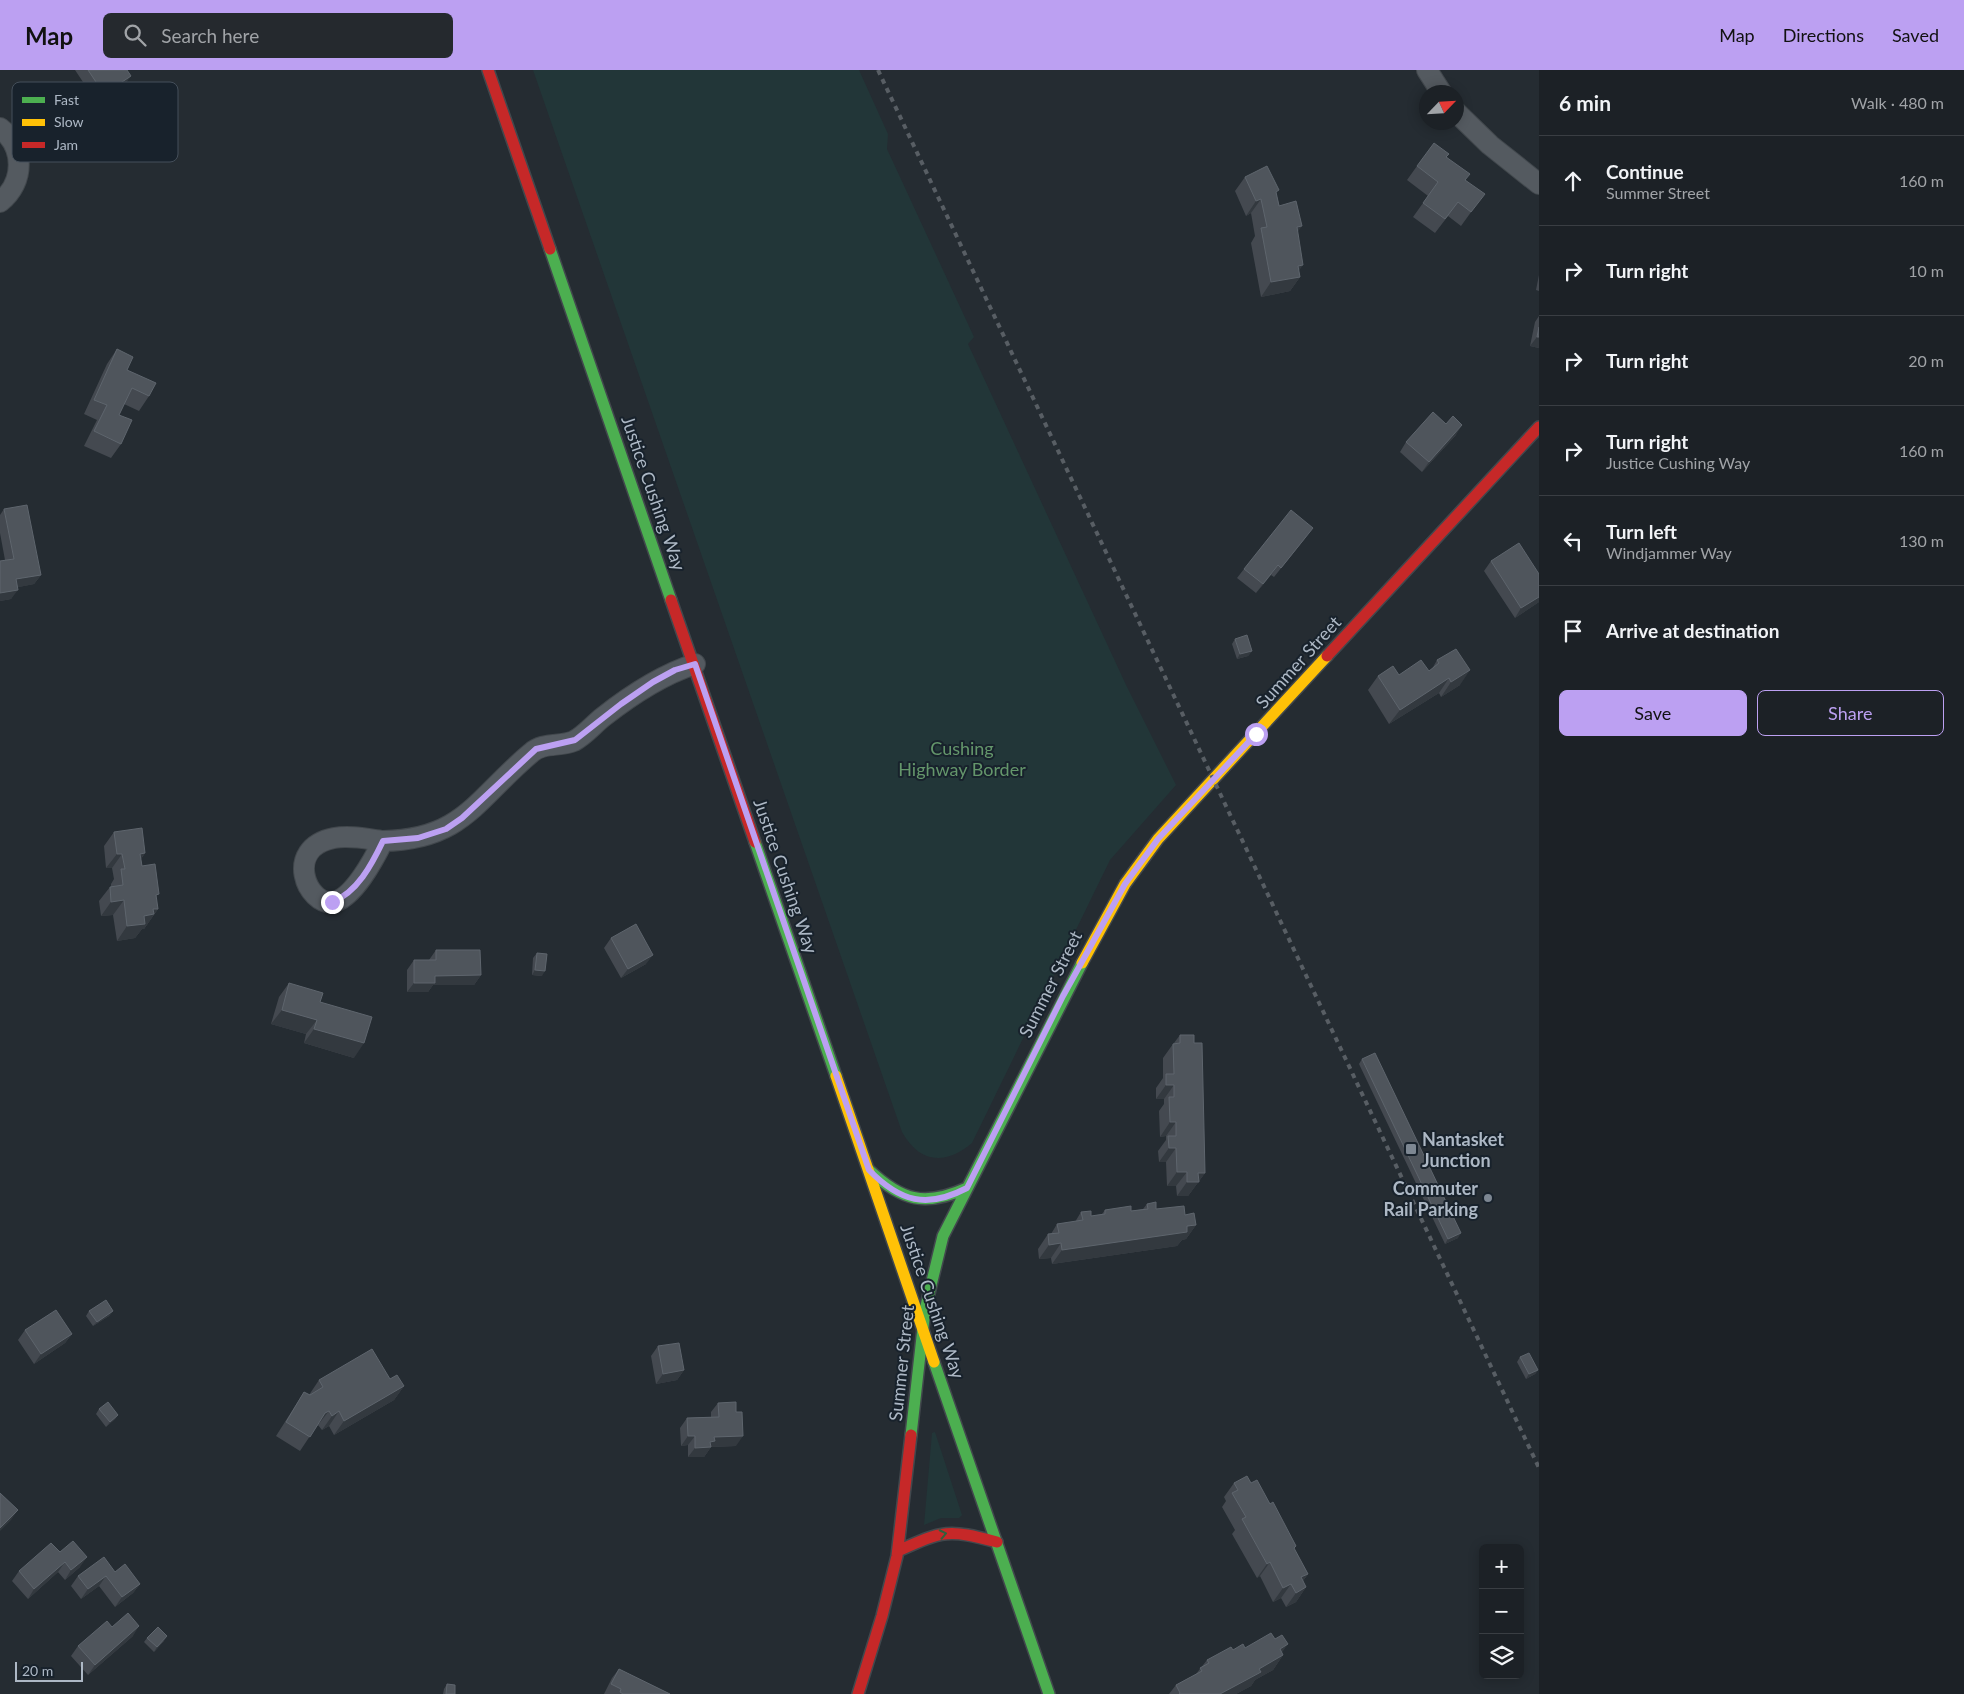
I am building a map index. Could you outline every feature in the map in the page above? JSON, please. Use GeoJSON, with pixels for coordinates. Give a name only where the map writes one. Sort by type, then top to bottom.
{"type":"FeatureCollection","features":[{"type":"Feature","properties":{"kind":"main road","name":"Justice Cushing Way"},"geometry":{"type":"LineString","coordinates":[[488,70],[1050,1694]]}},
{"type":"Feature","properties":{"kind":"main road","name":"Summer Street"},"geometry":{"type":"LineString","coordinates":[[858,1694],[891,1582],[898,1551],[906,1490],[922,1322],[926,1294],[940,1244],[1093,939],[1146,854],[1182,812],[1288,700],[1309,674],[1539,427]]}},
{"type":"Feature","properties":{"kind":"main road"},"geometry":{"type":"LineString","coordinates":[[869,1170],[885,1185],[901,1195],[919,1200],[936,1200],[952,1196],[967,1188]]}},
{"type":"Feature","properties":{"kind":"main road"},"geometry":{"type":"LineString","coordinates":[[898,1551],[918,1542],[947,1533],[969,1534],[997,1542]]}},
{"type":"Feature","properties":{"kind":"street"},"geometry":{"type":"LineString","coordinates":[[1427,70],[1437,85]]}},
{"type":"Feature","properties":{"kind":"street"},"geometry":{"type":"LineString","coordinates":[[1464,120],[1490,144],[1539,184]]}},
{"type":"Feature","properties":{"kind":"street"},"geometry":{"type":"LineString","coordinates":[[0,128],[12,140]]}},
{"type":"Feature","properties":{"kind":"street"},"geometry":{"type":"LineString","coordinates":[[0,202],[13,188],[18,177],[18,162]]}},
{"type":"Feature","properties":{"kind":"street"},"geometry":{"type":"LineString","coordinates":[[383,841],[418,838],[446,829],[462,818],[536,749],[575,740],[653,682],[675,670],[695,664]]}},
{"type":"Feature","properties":{"kind":"green space","name":"Cushing Highway Border"},"geometry":{"type":"Polygon","coordinates":[[[533,70],[859,70],[888,134],[887,149],[974,337],[968,344],[1127,687],[1176,785],[1110,860],[972,1143],[953,1155],[934,1158],[925,1155],[909,1143],[902,1132],[533,70]]]}},
{"type":"Feature","properties":{"kind":"green space"},"geometry":{"type":"Polygon","coordinates":[[[935,1432],[962,1515],[959,1518],[941,1518],[924,1525],[932,1433],[935,1432]]]}},
{"type":"Feature","properties":{"kind":"building"},"geometry":{"type":"Polygon","coordinates":[[[88,70],[127,70],[131,76],[122,82],[96,82],[88,70]]]}},
{"type":"Feature","properties":{"kind":"building"},"geometry":{"type":"Polygon","coordinates":[[[1434,143],[1449,154],[1446,157],[1470,174],[1465,180],[1485,194],[1471,212],[1458,202],[1445,219],[1423,203],[1438,182],[1417,166],[1434,143]]]}},
{"type":"Feature","properties":{"kind":"building"},"geometry":{"type":"Polygon","coordinates":[[[1267,166],[1279,190],[1276,192],[1279,206],[1296,201],[1302,226],[1297,227],[1303,265],[1298,266],[1300,277],[1271,282],[1261,228],[1267,227],[1261,199],[1256,201],[1245,177],[1267,166]]]}},
{"type":"Feature","properties":{"kind":"building"},"geometry":{"type":"Polygon","coordinates":[[[117,349],[133,357],[127,370],[156,383],[149,396],[132,388],[119,415],[132,420],[121,444],[94,431],[107,405],[94,400],[117,349]]]}},
{"type":"Feature","properties":{"kind":"building"},"geometry":{"type":"Polygon","coordinates":[[[1433,412],[1446,424],[1453,416],[1462,425],[1429,462],[1406,442],[1433,412]]]}},
{"type":"Feature","properties":{"kind":"building"},"geometry":{"type":"Polygon","coordinates":[[[27,505],[41,575],[16,579],[18,590],[0,593],[0,561],[14,559],[4,509],[27,505]]]}},
{"type":"Feature","properties":{"kind":"building"},"geometry":{"type":"Polygon","coordinates":[[[1291,510],[1313,528],[1281,568],[1278,565],[1263,584],[1244,569],[1291,510]]]}},
{"type":"Feature","properties":{"kind":"building"},"geometry":{"type":"Polygon","coordinates":[[[1519,543],[1539,574],[1539,597],[1521,608],[1491,561],[1519,543]]]}},
{"type":"Feature","properties":{"kind":"building"},"geometry":{"type":"Polygon","coordinates":[[[1247,635],[1252,651],[1240,654],[1235,639],[1247,635]]]}},
{"type":"Feature","properties":{"kind":"building"},"geometry":{"type":"Polygon","coordinates":[[[1456,649],[1470,670],[1451,682],[1449,678],[1400,710],[1378,676],[1393,666],[1399,675],[1421,660],[1429,671],[1439,663],[1437,660],[1456,649]]]}},
{"type":"Feature","properties":{"kind":"building"},"geometry":{"type":"Polygon","coordinates":[[[142,828],[145,853],[140,854],[142,866],[155,864],[159,894],[156,895],[158,909],[153,909],[154,914],[144,916],[145,924],[127,926],[124,900],[111,902],[110,887],[123,885],[121,869],[125,869],[122,854],[117,854],[114,832],[142,828]]]}},
{"type":"Feature","properties":{"kind":"building"},"geometry":{"type":"Polygon","coordinates":[[[636,924],[653,955],[628,969],[611,938],[636,924]]]}},
{"type":"Feature","properties":{"kind":"building"},"geometry":{"type":"Polygon","coordinates":[[[436,950],[480,950],[481,975],[435,976],[435,983],[414,983],[414,960],[436,960],[436,950]]]}},
{"type":"Feature","properties":{"kind":"building"},"geometry":{"type":"Polygon","coordinates":[[[537,953],[547,954],[545,971],[535,970],[537,953]]]}},
{"type":"Feature","properties":{"kind":"building"},"geometry":{"type":"Polygon","coordinates":[[[289,983],[323,993],[320,1002],[372,1017],[364,1043],[314,1029],[317,1020],[282,1010],[289,983]]]}},
{"type":"Feature","properties":{"kind":"building"},"geometry":{"type":"Polygon","coordinates":[[[1180,1035],[1194,1035],[1194,1043],[1202,1043],[1205,1173],[1198,1173],[1199,1182],[1187,1182],[1187,1172],[1177,1172],[1176,1148],[1169,1148],[1168,1136],[1176,1136],[1176,1122],[1170,1122],[1169,1097],[1174,1097],[1174,1085],[1166,1085],[1166,1074],[1174,1074],[1173,1044],[1180,1043],[1180,1035]]]}},
{"type":"Feature","properties":{"kind":"building"},"geometry":{"type":"Polygon","coordinates":[[[1375,1053],[1461,1233],[1448,1239],[1362,1059],[1375,1053]]]}},
{"type":"Feature","properties":{"kind":"building"},"geometry":{"type":"Polygon","coordinates":[[[1156,1202],[1156,1209],[1184,1206],[1185,1215],[1194,1213],[1196,1225],[1187,1226],[1187,1232],[1062,1250],[1061,1243],[1049,1245],[1048,1234],[1059,1233],[1057,1224],[1083,1220],[1081,1212],[1091,1211],[1091,1216],[1105,1214],[1105,1210],[1131,1206],[1131,1211],[1148,1209],[1147,1204],[1156,1202]]]}},
{"type":"Feature","properties":{"kind":"building"},"geometry":{"type":"Polygon","coordinates":[[[106,1300],[113,1311],[97,1322],[89,1311],[106,1300]]]}},
{"type":"Feature","properties":{"kind":"building"},"geometry":{"type":"Polygon","coordinates":[[[56,1310],[72,1334],[41,1354],[25,1330],[56,1310]]]}},
{"type":"Feature","properties":{"kind":"building"},"geometry":{"type":"Polygon","coordinates":[[[679,1343],[684,1370],[663,1374],[658,1346],[679,1343]]]}},
{"type":"Feature","properties":{"kind":"building"},"geometry":{"type":"Polygon","coordinates":[[[372,1349],[390,1379],[397,1375],[404,1386],[344,1421],[339,1411],[332,1416],[329,1411],[325,1413],[310,1437],[286,1422],[304,1392],[310,1395],[323,1387],[319,1380],[372,1349]]]}},
{"type":"Feature","properties":{"kind":"building"},"geometry":{"type":"Polygon","coordinates":[[[1529,1353],[1538,1370],[1529,1374],[1520,1357],[1529,1353]]]}},
{"type":"Feature","properties":{"kind":"building"},"geometry":{"type":"Polygon","coordinates":[[[108,1402],[118,1415],[110,1422],[99,1409],[108,1402]]]}},
{"type":"Feature","properties":{"kind":"building"},"geometry":{"type":"Polygon","coordinates":[[[736,1402],[736,1412],[742,1412],[743,1436],[714,1437],[715,1441],[710,1442],[711,1447],[695,1448],[695,1436],[688,1436],[687,1418],[719,1417],[718,1403],[736,1402]]]}},
{"type":"Feature","properties":{"kind":"building"},"geometry":{"type":"Polygon","coordinates":[[[1247,1476],[1251,1483],[1257,1480],[1270,1504],[1273,1502],[1308,1574],[1301,1577],[1306,1587],[1296,1593],[1291,1584],[1283,1588],[1270,1562],[1267,1564],[1242,1519],[1246,1517],[1232,1493],[1238,1490],[1234,1483],[1247,1476]]]}},
{"type":"Feature","properties":{"kind":"building"},"geometry":{"type":"Polygon","coordinates":[[[0,1493],[18,1510],[0,1528],[0,1493]]]}},
{"type":"Feature","properties":{"kind":"building"},"geometry":{"type":"Polygon","coordinates":[[[73,1541],[87,1557],[71,1570],[65,1562],[34,1589],[19,1571],[51,1543],[60,1552],[73,1541]]]}},
{"type":"Feature","properties":{"kind":"building"},"geometry":{"type":"Polygon","coordinates":[[[104,1557],[115,1572],[125,1564],[140,1584],[122,1597],[106,1576],[88,1589],[78,1576],[104,1557]]]}},
{"type":"Feature","properties":{"kind":"building"},"geometry":{"type":"Polygon","coordinates":[[[128,1613],[139,1626],[95,1665],[78,1646],[107,1621],[112,1627],[128,1613]]]}},
{"type":"Feature","properties":{"kind":"building"},"geometry":{"type":"Polygon","coordinates":[[[158,1627],[167,1636],[157,1647],[147,1638],[158,1627]]]}},
{"type":"Feature","properties":{"kind":"building"},"geometry":{"type":"Polygon","coordinates":[[[1271,1633],[1275,1639],[1282,1635],[1288,1644],[1280,1649],[1283,1655],[1259,1669],[1261,1672],[1220,1694],[1179,1694],[1176,1685],[1202,1671],[1200,1668],[1209,1663],[1207,1660],[1231,1647],[1233,1650],[1243,1644],[1245,1648],[1271,1633]]]}},
{"type":"Feature","properties":{"kind":"building"},"geometry":{"type":"Polygon","coordinates":[[[619,1669],[670,1694],[623,1694],[620,1692],[621,1689],[611,1684],[619,1669]]]}},
{"type":"Feature","properties":{"kind":"building"},"geometry":{"type":"Polygon","coordinates":[[[447,1684],[455,1685],[455,1694],[446,1694],[447,1684]]]}},
{"type":"Feature","properties":{"kind":"railway"},"geometry":{"type":"LineString","coordinates":[[878,70],[1539,1468]]}},
{"type":"Feature","properties":{"kind":"traffic: fast"},"geometry":{"type":"LineString","coordinates":[[550,249],[671,600]]}},
{"type":"Feature","properties":{"kind":"traffic: fast"},"geometry":{"type":"LineString","coordinates":[[755,842],[836,1076]]}},
{"type":"Feature","properties":{"kind":"traffic: fast"},"geometry":{"type":"LineString","coordinates":[[911,1435],[925,1310],[943,1236],[1082,963]]}},
{"type":"Feature","properties":{"kind":"traffic: fast"},"geometry":{"type":"LineString","coordinates":[[869,1170],[892,1189],[915,1198],[939,1198],[967,1188]]}},
{"type":"Feature","properties":{"kind":"traffic: fast"},"geometry":{"type":"LineString","coordinates":[[934,1362],[1049,1694]]}},
{"type":"Feature","properties":{"kind":"traffic: slow"},"geometry":{"type":"LineString","coordinates":[[1082,963],[1125,884],[1158,839],[1327,656]]}},
{"type":"Feature","properties":{"kind":"traffic: slow"},"geometry":{"type":"LineString","coordinates":[[836,1076],[934,1362]]}},
{"type":"Feature","properties":{"kind":"traffic: jam"},"geometry":{"type":"LineString","coordinates":[[488,70],[550,249]]}},
{"type":"Feature","properties":{"kind":"traffic: jam"},"geometry":{"type":"LineString","coordinates":[[1327,656],[1539,427]]}},
{"type":"Feature","properties":{"kind":"traffic: jam"},"geometry":{"type":"LineString","coordinates":[[671,600],[755,842]]}},
{"type":"Feature","properties":{"kind":"traffic: jam"},"geometry":{"type":"LineString","coordinates":[[858,1694],[882,1616],[897,1556],[911,1435]]}},
{"type":"Feature","properties":{"kind":"traffic: jam"},"geometry":{"type":"LineString","coordinates":[[898,1551],[937,1535],[946,1534],[967,1535],[997,1542]]}},
{"type":"Feature","properties":{"kind":"place","name":"Nantasket Junction"},"geometry":{"type":"Point","coordinates":[1411,1149]}},
{"type":"Feature","properties":{"kind":"place","name":"Commuter Rail Parking"},"geometry":{"type":"Point","coordinates":[1488,1198]}},
{"type":"Feature","properties":{"kind":"route"},"geometry":{"type":"LineString","coordinates":[[332,902],[342,898],[365,873],[383,841],[418,838],[446,829],[462,818],[531,752],[540,747],[569,743],[575,740],[602,718],[653,682],[675,670],[695,664],[869,1170],[885,1185],[901,1195],[919,1200],[936,1200],[952,1196],[967,1188],[1063,996],[1098,931],[1135,870],[1158,839],[1182,812],[1256,734]]}}]}
